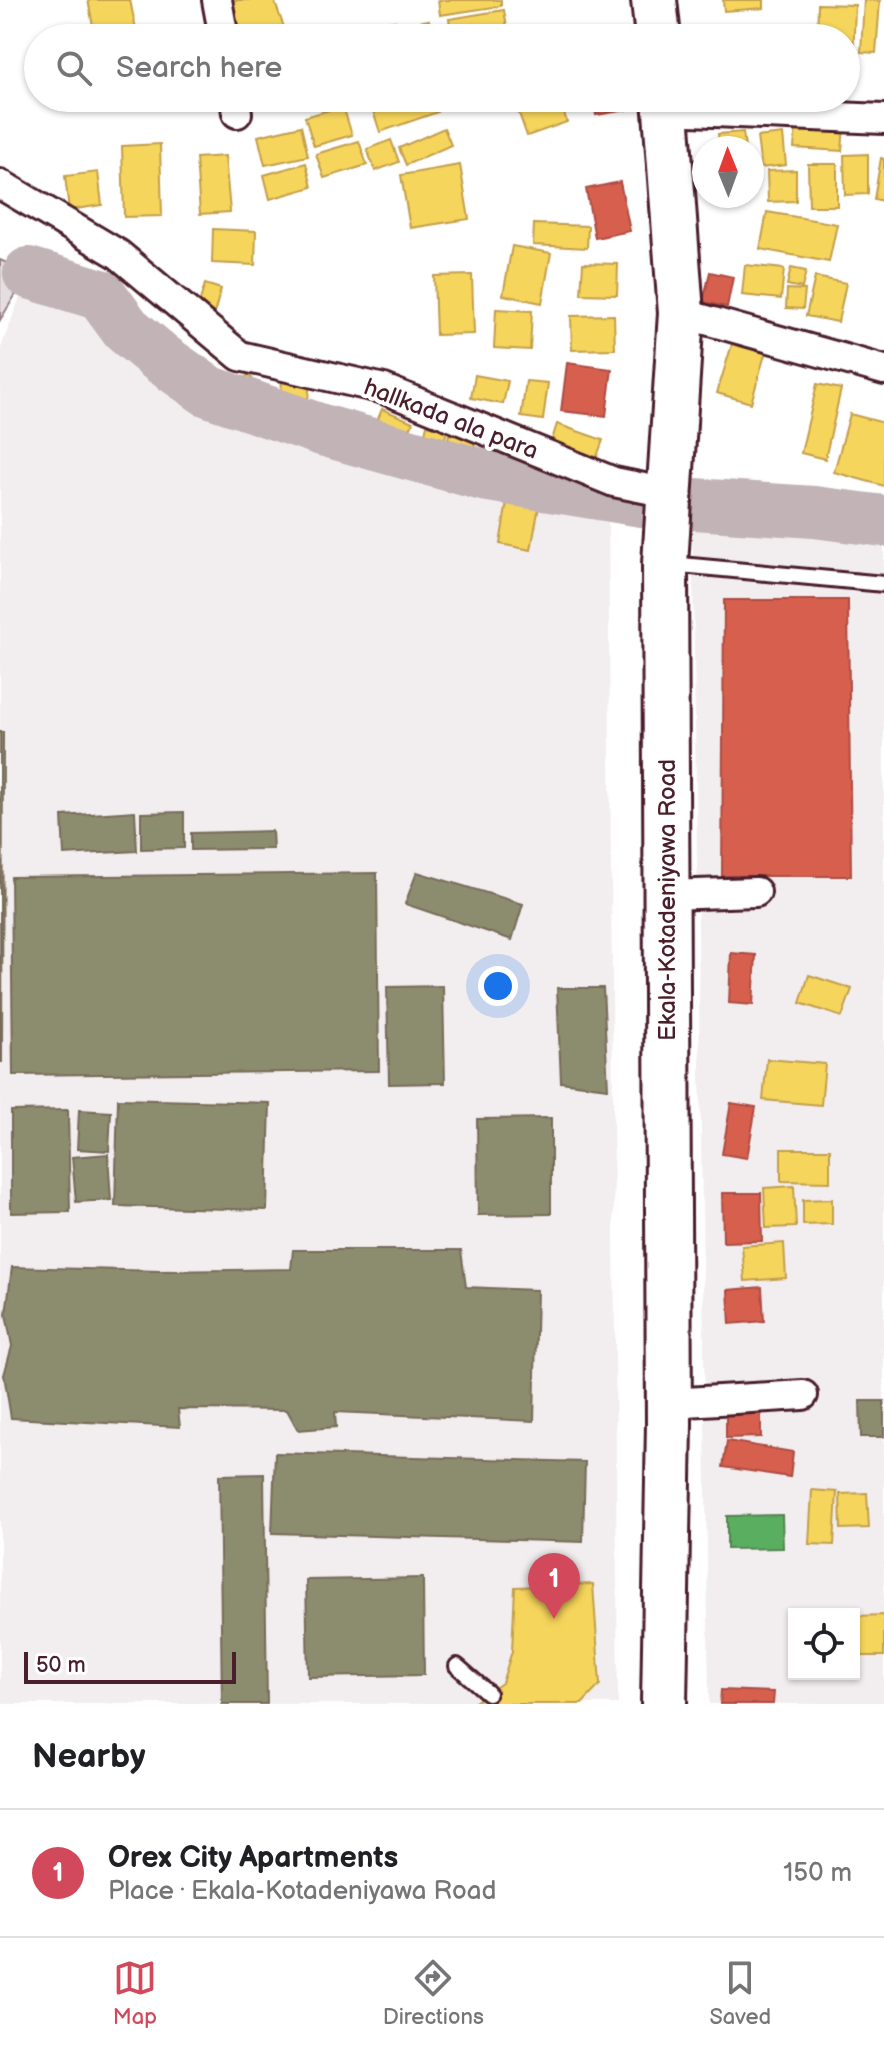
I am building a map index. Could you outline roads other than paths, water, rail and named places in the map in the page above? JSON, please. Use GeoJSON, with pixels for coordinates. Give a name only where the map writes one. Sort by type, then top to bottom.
{"type":"FeatureCollection","features":[{"type":"Feature","properties":{"kind":"main road"},"geometry":{"type":"LineString","coordinates":[[654,0],[657,24]]}},
{"type":"Feature","properties":{"kind":"main road","name":"Ekala-Kotadeniyawa Road"},"geometry":{"type":"LineString","coordinates":[[664,1704],[669,1403],[665,564],[681,313],[667,112]]}},
{"type":"Feature","properties":{"kind":"street"},"geometry":{"type":"LineString","coordinates":[[217,0],[221,24]]}},
{"type":"Feature","properties":{"kind":"street"},"geometry":{"type":"LineString","coordinates":[[782,112],[884,119]]}},
{"type":"Feature","properties":{"kind":"street","name":"hallkada ala para"},"geometry":{"type":"LineString","coordinates":[[0,184],[118,254],[240,356],[384,389],[614,482],[668,493]]}},
{"type":"Feature","properties":{"kind":"street"},"geometry":{"type":"LineString","coordinates":[[681,313],[884,370]]}},
{"type":"Feature","properties":{"kind":"street"},"geometry":{"type":"LineString","coordinates":[[667,895],[756,892]]}},
{"type":"Feature","properties":{"kind":"street"},"geometry":{"type":"LineString","coordinates":[[669,1403],[803,1395]]}},
{"type":"Feature","properties":{"kind":"lane"},"geometry":{"type":"LineString","coordinates":[[665,564],[884,584]]}},
{"type":"Feature","properties":{"kind":"lane"},"geometry":{"type":"LineString","coordinates":[[457,1666],[488,1693]]}},
{"type":"Feature","properties":{"kind":"waterway"},"geometry":{"type":"LineString","coordinates":[[29,273],[101,295],[126,329],[208,391],[322,430],[483,475],[642,501]]}},
{"type":"Feature","properties":{"kind":"waterway"},"geometry":{"type":"LineString","coordinates":[[694,504],[814,512],[884,521]]}},
{"type":"Feature","properties":{"kind":"place","name":"Orex City Apartments"},"geometry":{"type":"Point","coordinates":[554,1619]}}]}
